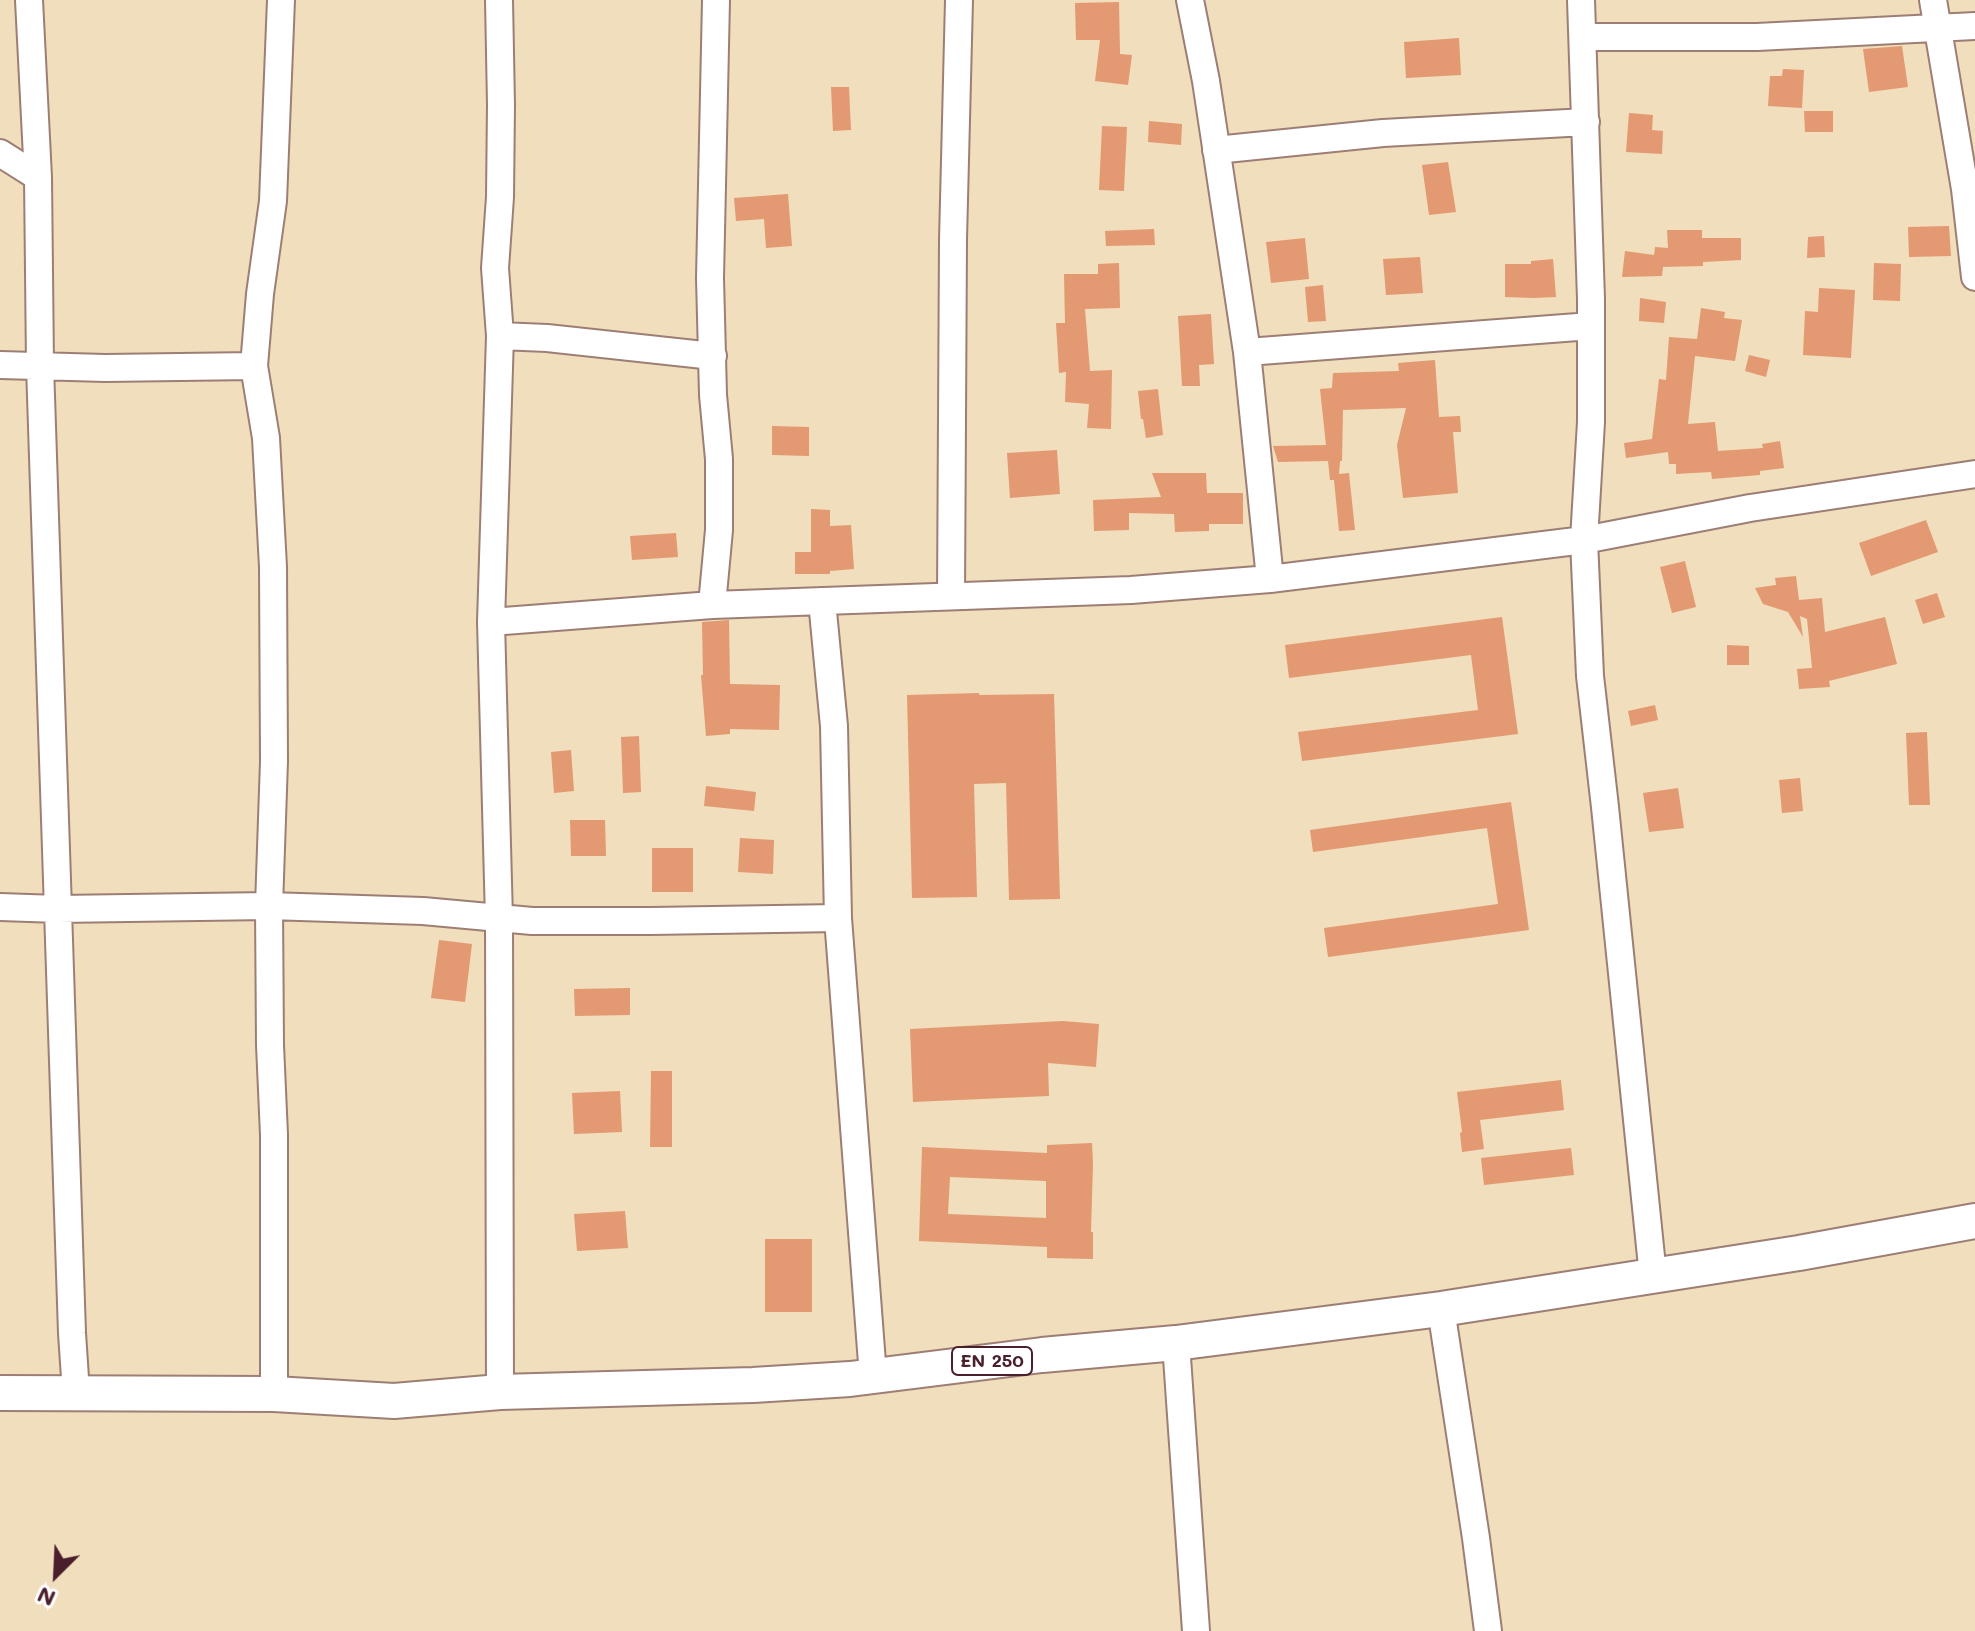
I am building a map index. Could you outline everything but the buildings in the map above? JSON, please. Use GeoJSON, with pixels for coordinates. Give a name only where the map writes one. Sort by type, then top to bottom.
{"type":"FeatureCollection","features":[{"type":"Feature","properties":{"kind":"main road","name":"EN 250"},"geometry":{"type":"LineString","coordinates":[[0,1393],[274,1394],[394,1401],[500,1392],[850,1379],[1027,1357],[1176,1343],[1441,1309],[1799,1253],[1975,1221]]}},
{"type":"Feature","properties":{"kind":"street"},"geometry":{"type":"LineString","coordinates":[[29,0],[38,177],[40,366],[76,1393]]}},
{"type":"Feature","properties":{"kind":"street"},"geometry":{"type":"LineString","coordinates":[[274,1394],[274,1135],[269,906],[274,761],[273,567],[266,438],[254,366],[273,201],[281,0]]}},
{"type":"Feature","properties":{"kind":"street"},"geometry":{"type":"LineString","coordinates":[[499,0],[500,197],[495,268],[500,336],[491,622],[499,919],[500,1392]]}},
{"type":"Feature","properties":{"kind":"street"},"geometry":{"type":"LineString","coordinates":[[712,605],[719,530],[719,459],[713,395],[710,278],[716,0]]}},
{"type":"Feature","properties":{"kind":"street"},"geometry":{"type":"LineString","coordinates":[[951,596],[953,212],[959,0]]}},
{"type":"Feature","properties":{"kind":"street"},"geometry":{"type":"LineString","coordinates":[[1190,0],[1206,81],[1247,352],[1270,579]]}},
{"type":"Feature","properties":{"kind":"street"},"geometry":{"type":"LineString","coordinates":[[1581,0],[1591,326],[1591,422],[1584,540],[1590,676],[1653,1276]]}},
{"type":"Feature","properties":{"kind":"street"},"geometry":{"type":"LineString","coordinates":[[1933,0],[1965,189],[1975,277]]}},
{"type":"Feature","properties":{"kind":"street"},"geometry":{"type":"LineString","coordinates":[[1584,37],[1757,37],[1975,26]]}},
{"type":"Feature","properties":{"kind":"street"},"geometry":{"type":"LineString","coordinates":[[1216,150],[1383,133],[1586,122]]}},
{"type":"Feature","properties":{"kind":"street"},"geometry":{"type":"LineString","coordinates":[[0,153],[38,177]]}},
{"type":"Feature","properties":{"kind":"street"},"geometry":{"type":"LineString","coordinates":[[1247,352],[1591,326]]}},
{"type":"Feature","properties":{"kind":"street"},"geometry":{"type":"LineString","coordinates":[[500,336],[547,338],[713,356]]}},
{"type":"Feature","properties":{"kind":"street"},"geometry":{"type":"LineString","coordinates":[[0,365],[105,368],[254,366]]}},
{"type":"Feature","properties":{"kind":"street"},"geometry":{"type":"LineString","coordinates":[[491,622],[712,605],[1131,590],[1270,579],[1584,540],[1750,508],[1975,474]]}},
{"type":"Feature","properties":{"kind":"street"},"geometry":{"type":"LineString","coordinates":[[822,601],[834,726],[838,918],[873,1376]]}},
{"type":"Feature","properties":{"kind":"street"},"geometry":{"type":"LineString","coordinates":[[0,907],[269,906],[423,911],[532,921],[838,918]]}},
{"type":"Feature","properties":{"kind":"street"},"geometry":{"type":"LineString","coordinates":[[1441,1309],[1488,1631]]}},
{"type":"Feature","properties":{"kind":"street"},"geometry":{"type":"LineString","coordinates":[[1176,1343],[1196,1631]]}}]}
